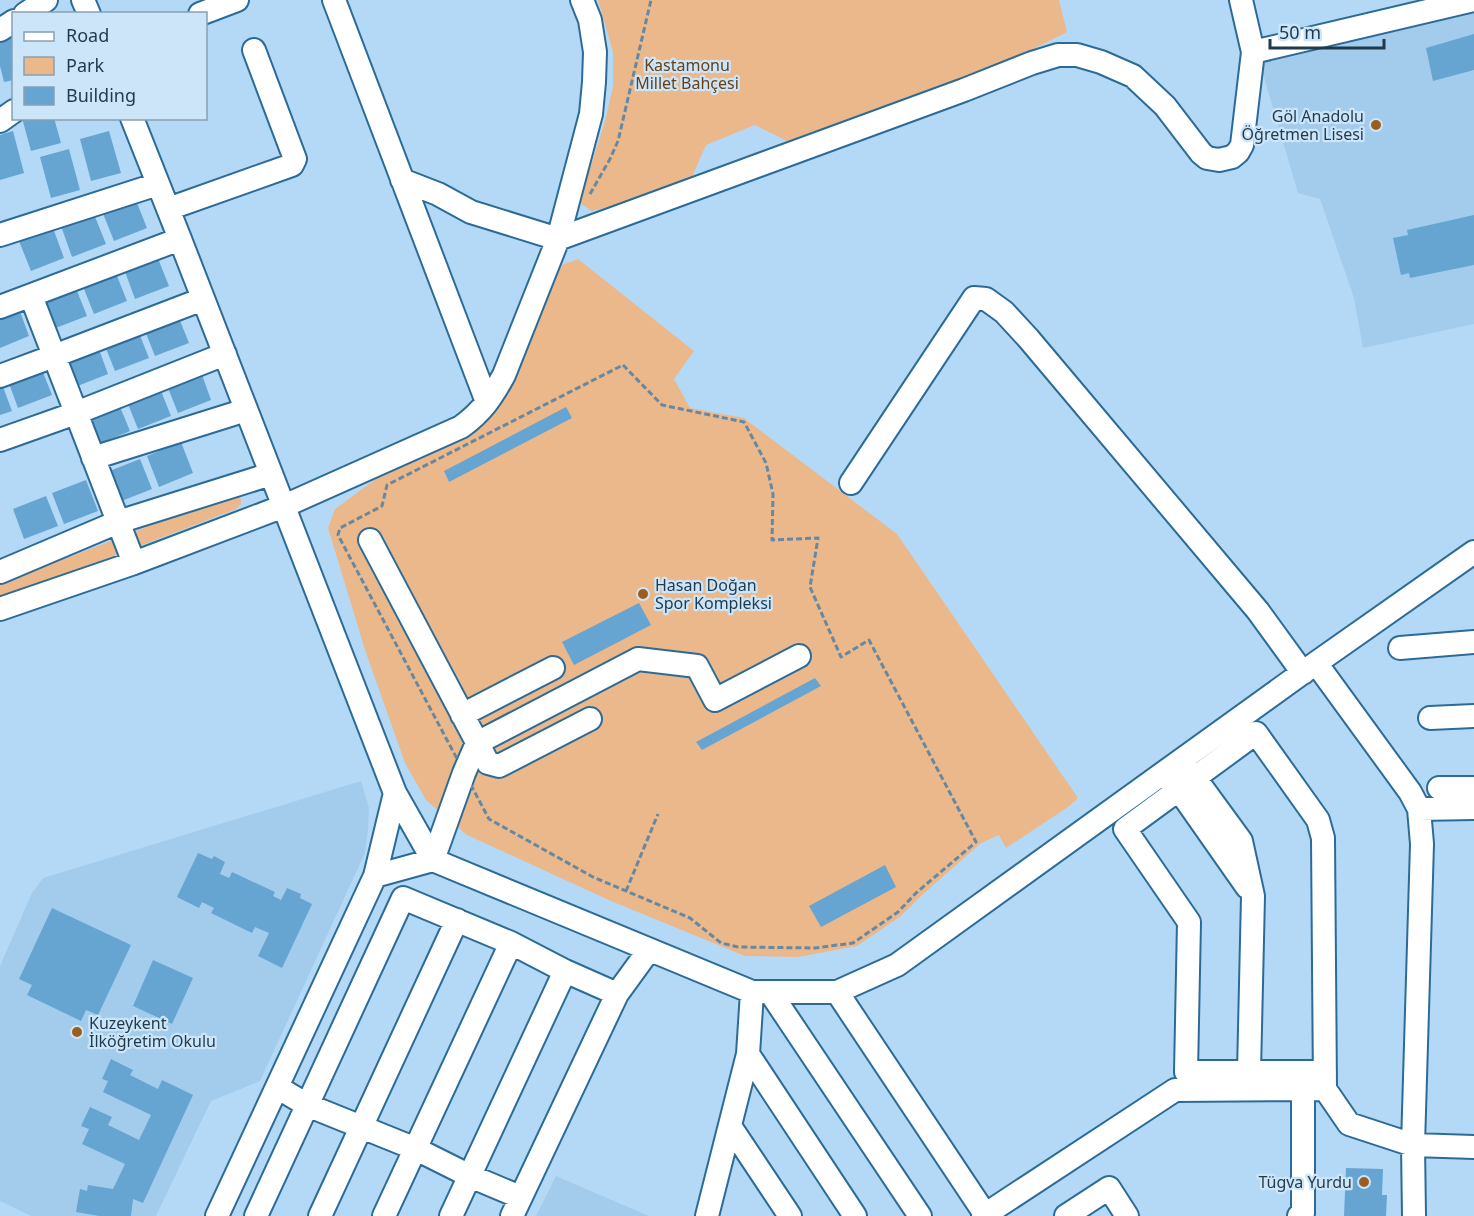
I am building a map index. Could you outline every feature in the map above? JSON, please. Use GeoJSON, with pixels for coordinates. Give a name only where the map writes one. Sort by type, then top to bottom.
{"type":"FeatureCollection","features":[{"type":"Feature","properties":{"kind":"street"},"geometry":{"type":"LineString","coordinates":[[28,12],[46,0]]}},
{"type":"Feature","properties":{"kind":"street"},"geometry":{"type":"LineString","coordinates":[[205,12],[237,0]]}},
{"type":"Feature","properties":{"kind":"street"},"geometry":{"type":"LineString","coordinates":[[334,0],[488,402]]}},
{"type":"Feature","properties":{"kind":"street"},"geometry":{"type":"LineString","coordinates":[[0,609],[284,506],[461,427],[476,416],[493,396],[504,375],[558,239],[591,114],[595,52],[590,20],[582,0]]}},
{"type":"Feature","properties":{"kind":"street"},"geometry":{"type":"LineString","coordinates":[[402,180],[438,194],[471,212],[558,239],[1032,63],[1058,56],[1077,55],[1101,62],[1133,76],[1165,106],[1200,153],[1210,159],[1223,159],[1232,157],[1242,145],[1253,52],[1241,0]]}},
{"type":"Feature","properties":{"kind":"street"},"geometry":{"type":"LineString","coordinates":[[1253,52],[1474,0]]}},
{"type":"Feature","properties":{"kind":"street"},"geometry":{"type":"LineString","coordinates":[[168,210],[292,165],[295,159],[254,50]]}},
{"type":"Feature","properties":{"kind":"street"},"geometry":{"type":"LineString","coordinates":[[133,120],[395,793],[433,860],[649,950],[761,992],[837,992],[897,965],[1179,776],[1256,733],[1318,820],[1323,837],[1318,1083],[1303,1213],[1299,1216]]}},
{"type":"Feature","properties":{"kind":"street"},"geometry":{"type":"LineString","coordinates":[[0,235],[158,184]]}},
{"type":"Feature","properties":{"kind":"street"},"geometry":{"type":"LineString","coordinates":[[0,307],[180,239]]}},
{"type":"Feature","properties":{"kind":"street"},"geometry":{"type":"LineString","coordinates":[[31,296],[134,562]]}},
{"type":"Feature","properties":{"kind":"street"},"geometry":{"type":"LineString","coordinates":[[852,483],[974,298],[986,299],[1004,312],[1028,338],[1258,611],[1310,668],[1410,792],[1419,809],[1422,844],[1413,1145],[1414,1216]]}},
{"type":"Feature","properties":{"kind":"street"},"geometry":{"type":"LineString","coordinates":[[0,376],[203,299]]}},
{"type":"Feature","properties":{"kind":"street"},"geometry":{"type":"LineString","coordinates":[[0,440],[76,413],[225,354]]}},
{"type":"Feature","properties":{"kind":"street"},"geometry":{"type":"LineString","coordinates":[[93,458],[246,410]]}},
{"type":"Feature","properties":{"kind":"street"},"geometry":{"type":"LineString","coordinates":[[0,572],[118,522],[271,474]]}},
{"type":"Feature","properties":{"kind":"street"},"geometry":{"type":"LineString","coordinates":[[370,540],[488,763],[499,766],[590,719]]}},
{"type":"Feature","properties":{"kind":"street"},"geometry":{"type":"LineString","coordinates":[[1474,552],[1310,668],[1179,776],[1125,829],[1189,922],[1186,1072],[1249,1072],[1318,1083],[1349,1124],[1413,1145],[1474,1147]]}},
{"type":"Feature","properties":{"kind":"street"},"geometry":{"type":"LineString","coordinates":[[1400,648],[1474,642]]}},
{"type":"Feature","properties":{"kind":"street"},"geometry":{"type":"LineString","coordinates":[[433,860],[477,743],[638,659],[697,666],[715,700],[799,656]]}},
{"type":"Feature","properties":{"kind":"street"},"geometry":{"type":"LineString","coordinates":[[462,715],[553,668]]}},
{"type":"Feature","properties":{"kind":"street"},"geometry":{"type":"LineString","coordinates":[[1430,718],[1474,717]]}},
{"type":"Feature","properties":{"kind":"street"},"geometry":{"type":"LineString","coordinates":[[1179,776],[1214,822],[1241,841],[1253,896],[1249,1072]]}},
{"type":"Feature","properties":{"kind":"street"},"geometry":{"type":"LineString","coordinates":[[1439,788],[1474,788]]}},
{"type":"Feature","properties":{"kind":"street"},"geometry":{"type":"LineString","coordinates":[[217,1216],[375,876],[395,793]]}},
{"type":"Feature","properties":{"kind":"street"},"geometry":{"type":"LineString","coordinates":[[1419,809],[1474,808]]}},
{"type":"Feature","properties":{"kind":"street"},"geometry":{"type":"LineString","coordinates":[[375,876],[433,860]]}},
{"type":"Feature","properties":{"kind":"street"},"geometry":{"type":"LineString","coordinates":[[256,1216],[403,898],[511,943],[565,971],[617,993]]}},
{"type":"Feature","properties":{"kind":"street"},"geometry":{"type":"LineString","coordinates":[[320,1216],[457,920]]}},
{"type":"Feature","properties":{"kind":"street"},"geometry":{"type":"LineString","coordinates":[[384,1216],[511,943]]}},
{"type":"Feature","properties":{"kind":"street"},"geometry":{"type":"LineString","coordinates":[[277,1087],[307,1105],[416,1149],[470,1176],[516,1207],[617,993],[649,950]]}},
{"type":"Feature","properties":{"kind":"street"},"geometry":{"type":"LineString","coordinates":[[451,1216],[565,971]]}},
{"type":"Feature","properties":{"kind":"street"},"geometry":{"type":"LineString","coordinates":[[714,1211],[730,1126],[761,992]]}},
{"type":"Feature","properties":{"kind":"street"},"geometry":{"type":"LineString","coordinates":[[761,992],[920,1216]]}},
{"type":"Feature","properties":{"kind":"street"},"geometry":{"type":"LineString","coordinates":[[837,992],[984,1215],[1175,1090],[1318,1083]]}},
{"type":"Feature","properties":{"kind":"street"},"geometry":{"type":"LineString","coordinates":[[748,1053],[855,1216]]}},
{"type":"Feature","properties":{"kind":"street"},"geometry":{"type":"LineString","coordinates":[[730,1126],[790,1216]]}},
{"type":"Feature","properties":{"kind":"street"},"geometry":{"type":"LineString","coordinates":[[1066,1216],[1109,1188],[1127,1216]]}},
{"type":"Feature","properties":{"kind":"path"},"geometry":{"type":"LineString","coordinates":[[585,202],[618,141],[651,0]]}},
{"type":"Feature","properties":{"kind":"path"},"geometry":{"type":"LineString","coordinates":[[626,891],[658,814]]}},
{"type":"Feature","properties":{"kind":"shaded area","name":"Göl Anadolu Öğretmen Lisesi"},"geometry":{"type":"Polygon","coordinates":[[[1474,0],[1474,324],[1363,348],[1354,298],[1320,199],[1298,193],[1258,57],[1474,0]]]}},
{"type":"Feature","properties":{"kind":"shaded area"},"geometry":{"type":"Polygon","coordinates":[[[361,781],[369,808],[365,853],[260,1081],[211,1101],[156,1216],[31,1216],[0,1201],[0,966],[32,893],[43,878],[361,781]]]}},
{"type":"Feature","properties":{"kind":"shaded area"},"geometry":{"type":"Polygon","coordinates":[[[556,1176],[649,1216],[536,1216],[556,1176]]]}},
{"type":"Feature","properties":{"kind":"green space","name":"Kastamonu Millet Bahçesi"},"geometry":{"type":"Polygon","coordinates":[[[598,0],[1059,0],[1067,32],[959,86],[801,148],[755,125],[706,145],[688,186],[592,211],[574,199],[591,166],[613,86],[613,52],[598,0]]]}},
{"type":"Feature","properties":{"kind":"green space","name":"Hasan Doğan Spor Kompleksi"},"geometry":{"type":"Polygon","coordinates":[[[578,259],[694,351],[674,379],[690,408],[744,418],[897,534],[1078,798],[1006,848],[999,835],[981,843],[901,916],[857,946],[798,957],[745,956],[611,901],[467,835],[426,800],[405,763],[366,653],[328,528],[335,509],[504,388],[562,265],[578,259]]]}},
{"type":"Feature","properties":{"kind":"green space"},"geometry":{"type":"Polygon","coordinates":[[[231,494],[241,499],[241,504],[236,509],[137,547],[131,533],[231,494]]]}},
{"type":"Feature","properties":{"kind":"green space"},"geometry":{"type":"Polygon","coordinates":[[[113,540],[119,554],[0,600],[0,584],[113,540]]]}},
{"type":"Feature","properties":{"kind":"building"},"geometry":{"type":"Polygon","coordinates":[[[1474,34],[1474,70],[1433,81],[1426,48],[1474,34]]]}},
{"type":"Feature","properties":{"kind":"building"},"geometry":{"type":"Polygon","coordinates":[[[12,36],[12,80],[4,82],[0,66],[0,39],[12,36]]]}},
{"type":"Feature","properties":{"kind":"building"},"geometry":{"type":"Polygon","coordinates":[[[23,120],[55,120],[61,143],[31,151],[23,120]]]}},
{"type":"Feature","properties":{"kind":"building"},"geometry":{"type":"Polygon","coordinates":[[[13,131],[24,173],[0,180],[0,135],[13,131]]]}},
{"type":"Feature","properties":{"kind":"building"},"geometry":{"type":"Polygon","coordinates":[[[109,131],[121,173],[91,181],[80,139],[109,131]]]}},
{"type":"Feature","properties":{"kind":"building"},"geometry":{"type":"Polygon","coordinates":[[[69,149],[80,190],[51,198],[40,157],[69,149]]]}},
{"type":"Feature","properties":{"kind":"building"},"geometry":{"type":"Polygon","coordinates":[[[135,198],[147,228],[114,241],[102,211],[135,198]]]}},
{"type":"Feature","properties":{"kind":"building"},"geometry":{"type":"Polygon","coordinates":[[[94,214],[106,244],[72,257],[61,226],[94,214]]]}},
{"type":"Feature","properties":{"kind":"building"},"geometry":{"type":"Polygon","coordinates":[[[1474,215],[1474,265],[1410,278],[1409,273],[1401,275],[1393,238],[1408,235],[1407,230],[1474,215]]]}},
{"type":"Feature","properties":{"kind":"building"},"geometry":{"type":"Polygon","coordinates":[[[53,228],[64,258],[31,271],[19,241],[53,228]]]}},
{"type":"Feature","properties":{"kind":"building"},"geometry":{"type":"Polygon","coordinates":[[[157,256],[169,286],[135,299],[124,269],[157,256]]]}},
{"type":"Feature","properties":{"kind":"building"},"geometry":{"type":"Polygon","coordinates":[[[115,271],[127,301],[94,314],[82,284],[115,271]]]}},
{"type":"Feature","properties":{"kind":"building"},"geometry":{"type":"Polygon","coordinates":[[[75,286],[87,316],[53,329],[41,299],[75,286]]]}},
{"type":"Feature","properties":{"kind":"building"},"geometry":{"type":"Polygon","coordinates":[[[18,306],[29,336],[0,348],[0,313],[18,306]]]}},
{"type":"Feature","properties":{"kind":"building"},"geometry":{"type":"Polygon","coordinates":[[[177,313],[189,343],[155,356],[143,326],[177,313]]]}},
{"type":"Feature","properties":{"kind":"building"},"geometry":{"type":"Polygon","coordinates":[[[137,328],[149,358],[115,371],[103,341],[137,328]]]}},
{"type":"Feature","properties":{"kind":"building"},"geometry":{"type":"Polygon","coordinates":[[[97,344],[108,374],[75,387],[63,357],[97,344]]]}},
{"type":"Feature","properties":{"kind":"building"},"geometry":{"type":"Polygon","coordinates":[[[40,365],[52,395],[18,408],[7,378],[40,365]]]}},
{"type":"Feature","properties":{"kind":"building"},"geometry":{"type":"Polygon","coordinates":[[[200,369],[211,400],[178,413],[166,383],[200,369]]]}},
{"type":"Feature","properties":{"kind":"building"},"geometry":{"type":"Polygon","coordinates":[[[0,379],[12,411],[0,415],[0,379]]]}},
{"type":"Feature","properties":{"kind":"building"},"geometry":{"type":"Polygon","coordinates":[[[159,386],[171,416],[138,429],[126,399],[159,386]]]}},
{"type":"Feature","properties":{"kind":"building"},"geometry":{"type":"Polygon","coordinates":[[[118,402],[130,431],[97,445],[85,415],[118,402]]]}},
{"type":"Feature","properties":{"kind":"building"},"geometry":{"type":"Polygon","coordinates":[[[566,407],[572,418],[449,482],[444,471],[566,407]]]}},
{"type":"Feature","properties":{"kind":"building"},"geometry":{"type":"Polygon","coordinates":[[[181,442],[193,473],[159,487],[147,456],[181,442]]]}},
{"type":"Feature","properties":{"kind":"building"},"geometry":{"type":"Polygon","coordinates":[[[140,459],[152,489],[119,502],[107,472],[140,459]]]}},
{"type":"Feature","properties":{"kind":"building"},"geometry":{"type":"Polygon","coordinates":[[[86,480],[98,511],[64,524],[52,493],[86,480]]]}},
{"type":"Feature","properties":{"kind":"building"},"geometry":{"type":"Polygon","coordinates":[[[46,496],[58,526],[24,539],[13,509],[46,496]]]}},
{"type":"Feature","properties":{"kind":"building"},"geometry":{"type":"Polygon","coordinates":[[[639,603],[651,625],[574,665],[562,642],[639,603]]]}},
{"type":"Feature","properties":{"kind":"building"},"geometry":{"type":"Polygon","coordinates":[[[815,678],[821,686],[702,750],[696,742],[815,678]]]}},
{"type":"Feature","properties":{"kind":"building"},"geometry":{"type":"Polygon","coordinates":[[[198,853],[212,859],[214,856],[225,862],[220,874],[229,878],[232,872],[275,892],[273,896],[281,900],[287,888],[301,894],[300,898],[312,904],[282,968],[258,956],[269,933],[255,927],[252,933],[211,913],[214,908],[202,902],[199,908],[177,897],[198,853]]]}},
{"type":"Feature","properties":{"kind":"building"},"geometry":{"type":"Polygon","coordinates":[[[885,865],[896,887],[821,927],[809,906],[885,865]]]}},
{"type":"Feature","properties":{"kind":"building"},"geometry":{"type":"Polygon","coordinates":[[[52,908],[131,945],[98,1015],[86,1010],[81,1021],[27,995],[32,985],[19,979],[52,908]]]}},
{"type":"Feature","properties":{"kind":"building"},"geometry":{"type":"Polygon","coordinates":[[[153,960],[193,978],[172,1024],[133,1006],[153,960]]]}},
{"type":"Feature","properties":{"kind":"building"},"geometry":{"type":"Polygon","coordinates":[[[111,1059],[133,1070],[130,1075],[158,1089],[162,1080],[193,1095],[143,1203],[133,1199],[131,1216],[99,1216],[76,1212],[80,1189],[87,1191],[88,1185],[113,1189],[125,1164],[82,1144],[89,1129],[81,1126],[90,1107],[112,1117],[108,1125],[139,1140],[151,1115],[103,1092],[108,1081],[102,1079],[111,1059]]]}},
{"type":"Feature","properties":{"kind":"building","name":"Tügva Yurdu"},"geometry":{"type":"Polygon","coordinates":[[[1346,1168],[1383,1169],[1382,1195],[1387,1195],[1386,1216],[1344,1216],[1346,1168]]]}},
{"type":"Feature","properties":{"kind":"place","name":"Göl Anadolu Öğretmen Lisesi"},"geometry":{"type":"Point","coordinates":[1376,125]}},
{"type":"Feature","properties":{"kind":"place","name":"Hasan Doğan Spor Kompleksi"},"geometry":{"type":"Point","coordinates":[643,594]}},
{"type":"Feature","properties":{"kind":"place","name":"Kuzeykent İlköğretim Okulu"},"geometry":{"type":"Point","coordinates":[77,1032]}},
{"type":"Feature","properties":{"kind":"place","name":"Tügva Yurdu"},"geometry":{"type":"Point","coordinates":[1364,1182]}}]}
